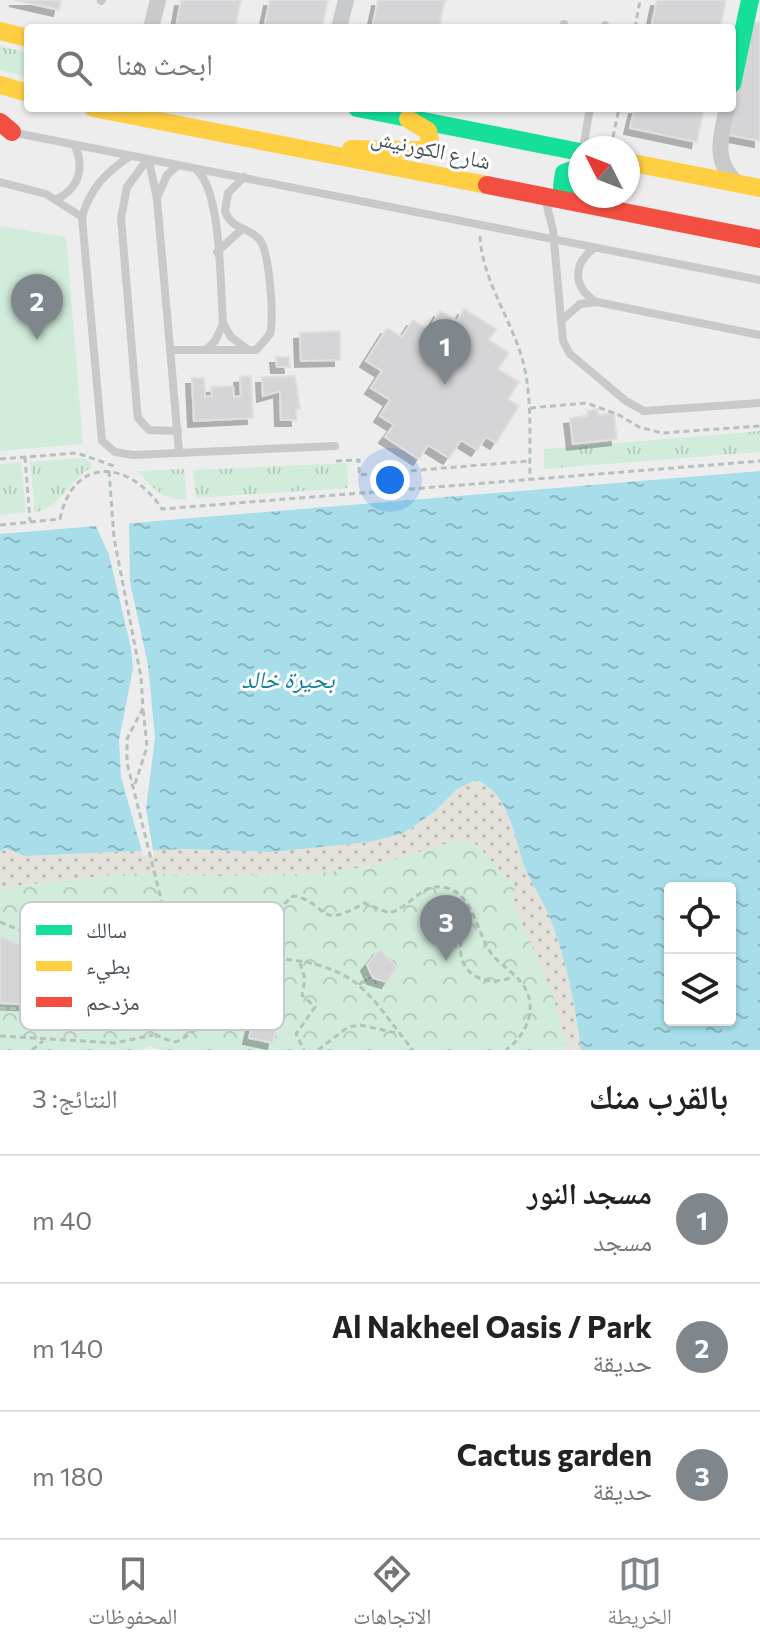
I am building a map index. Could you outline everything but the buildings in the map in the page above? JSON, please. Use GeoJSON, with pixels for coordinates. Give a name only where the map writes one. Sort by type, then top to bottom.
{"type":"FeatureCollection","features":[{"type":"Feature","properties":{"kind":"main road"},"geometry":{"type":"LineString","coordinates":[[736,65],[750,0]]}},
{"type":"Feature","properties":{"kind":"main road"},"geometry":{"type":"LineString","coordinates":[[0,31],[24,37]]}},
{"type":"Feature","properties":{"kind":"main road"},"geometry":{"type":"LineString","coordinates":[[0,85],[24,92]]}},
{"type":"Feature","properties":{"kind":"main road","name":"شارع الكورنيش"},"geometry":{"type":"LineString","coordinates":[[114,112],[568,201]]}},
{"type":"Feature","properties":{"kind":"main road","name":"شارع الكورنيش"},"geometry":{"type":"LineString","coordinates":[[378,112],[568,147]]}},
{"type":"Feature","properties":{"kind":"main road"},"geometry":{"type":"LineString","coordinates":[[338,154],[370,146],[414,152],[425,150],[430,141],[428,131],[399,116]]}},
{"type":"Feature","properties":{"kind":"main road"},"geometry":{"type":"LineString","coordinates":[[640,164],[760,188]]}},
{"type":"Feature","properties":{"kind":"main road"},"geometry":{"type":"LineString","coordinates":[[640,168],[648,166]]}},
{"type":"Feature","properties":{"kind":"main road"},"geometry":{"type":"LineString","coordinates":[[568,172],[564,173],[562,186],[568,191]]}},
{"type":"Feature","properties":{"kind":"main road","name":"شارع الكورنيش"},"geometry":{"type":"LineString","coordinates":[[602,208],[760,239]]}},
{"type":"Feature","properties":{"kind":"street"},"geometry":{"type":"LineString","coordinates":[[152,24],[158,0]]}},
{"type":"Feature","properties":{"kind":"street"},"geometry":{"type":"LineString","coordinates":[[340,24],[346,0]]}},
{"type":"Feature","properties":{"kind":"street"},"geometry":{"type":"LineString","coordinates":[[726,112],[719,153],[722,165],[737,183]]}},
{"type":"Feature","properties":{"kind":"lane"},"geometry":{"type":"LineString","coordinates":[[585,136],[589,112]]}},
{"type":"Feature","properties":{"kind":"lane"},"geometry":{"type":"LineString","coordinates":[[4,128],[129,157],[760,280]]}},
{"type":"Feature","properties":{"kind":"lane"},"geometry":{"type":"LineString","coordinates":[[57,199],[72,189],[80,173],[75,146]]}},
{"type":"Feature","properties":{"kind":"lane"},"geometry":{"type":"LineString","coordinates":[[129,157],[106,172],[95,186],[82,217],[99,432],[107,447],[123,455],[335,446]]}},
{"type":"Feature","properties":{"kind":"lane"},"geometry":{"type":"LineString","coordinates":[[148,160],[157,199],[179,452]]}},
{"type":"Feature","properties":{"kind":"lane"},"geometry":{"type":"LineString","coordinates":[[148,160],[127,187],[121,218],[137,410],[138,418],[149,430],[178,431]]}},
{"type":"Feature","properties":{"kind":"lane"},"geometry":{"type":"LineString","coordinates":[[157,199],[167,175],[177,166]]}},
{"type":"Feature","properties":{"kind":"lane"},"geometry":{"type":"LineString","coordinates":[[196,170],[210,189],[223,323],[219,336],[206,350]]}},
{"type":"Feature","properties":{"kind":"lane"},"geometry":{"type":"LineString","coordinates":[[170,350],[249,350],[267,341],[272,328],[265,248],[255,236],[229,221],[225,211],[228,193],[244,177]]}},
{"type":"Feature","properties":{"kind":"lane"},"geometry":{"type":"LineString","coordinates":[[0,182],[57,199],[82,217]]}},
{"type":"Feature","properties":{"kind":"lane"},"geometry":{"type":"LineString","coordinates":[[544,197],[554,242],[563,341],[570,354],[638,409],[659,412],[760,403]]}},
{"type":"Feature","properties":{"kind":"lane"},"geometry":{"type":"LineString","coordinates":[[214,212],[225,211]]}},
{"type":"Feature","properties":{"kind":"lane"},"geometry":{"type":"LineString","coordinates":[[217,252],[241,230]]}},
{"type":"Feature","properties":{"kind":"lane"},"geometry":{"type":"LineString","coordinates":[[594,248],[579,264],[577,275],[586,296],[597,302],[760,335]]}},
{"type":"Feature","properties":{"kind":"lane"},"geometry":{"type":"LineString","coordinates":[[561,321],[580,304],[597,302]]}},
{"type":"Feature","properties":{"kind":"lane"},"geometry":{"type":"LineString","coordinates":[[223,323],[231,337],[249,350]]}},
{"type":"Feature","properties":{"kind":"path"},"geometry":{"type":"LineString","coordinates":[[636,24],[640,0]]}},
{"type":"Feature","properties":{"kind":"path"},"geometry":{"type":"LineString","coordinates":[[613,136],[618,112]]}},
{"type":"Feature","properties":{"kind":"path"},"geometry":{"type":"LineString","coordinates":[[479,225],[480,250],[526,374],[530,480]]}},
{"type":"Feature","properties":{"kind":"path"},"geometry":{"type":"LineString","coordinates":[[107,447],[112,518],[137,647],[147,747],[135,784]]}},
{"type":"Feature","properties":{"kind":"path"},"geometry":{"type":"LineString","coordinates":[[25,457],[30,521]]}},
{"type":"Feature","properties":{"kind":"path"},"geometry":{"type":"LineString","coordinates":[[0,525],[60,519],[73,489],[90,476],[110,472],[137,479],[162,509],[760,461]]}},
{"type":"Feature","properties":{"kind":"path"},"geometry":{"type":"LineString","coordinates":[[143,708],[127,739],[127,763],[135,784],[138,816],[162,902]]}},
{"type":"Feature","properties":{"kind":"path"},"geometry":{"type":"LineString","coordinates":[[284,904],[293,896],[304,900],[325,916],[338,917],[364,903],[389,913],[397,911],[416,894],[442,887],[463,898],[494,958],[522,983],[530,1004],[524,1034],[506,1050]]}},
{"type":"Feature","properties":{"kind":"path"},"geometry":{"type":"LineString","coordinates":[[472,913],[462,938],[462,958],[467,969],[490,983],[500,983],[514,976]]}},
{"type":"Feature","properties":{"kind":"path"},"geometry":{"type":"LineString","coordinates":[[0,922],[20,930]]}},
{"type":"Feature","properties":{"kind":"path"},"geometry":{"type":"LineString","coordinates":[[284,962],[326,969],[359,985],[413,1050]]}},
{"type":"Feature","properties":{"kind":"path"},"geometry":{"type":"LineString","coordinates":[[300,963],[305,979],[302,995],[315,1007],[296,1034],[304,1050]]}},
{"type":"Feature","properties":{"kind":"path"},"geometry":{"type":"LineString","coordinates":[[359,985],[367,977]]}},
{"type":"Feature","properties":{"kind":"path"},"geometry":{"type":"LineString","coordinates":[[0,1008],[20,1009]]}},
{"type":"Feature","properties":{"kind":"path"},"geometry":{"type":"LineString","coordinates":[[318,1050],[348,1027],[360,1025],[398,1033]]}},
{"type":"Feature","properties":{"kind":"path"},"geometry":{"type":"LineString","coordinates":[[149,1030],[153,1035]]}},
{"type":"Feature","properties":{"kind":"path"},"geometry":{"type":"LineString","coordinates":[[0,1036],[115,1043],[153,1035],[176,1042],[193,1030]]}},
{"type":"Feature","properties":{"kind":"path"},"geometry":{"type":"LineString","coordinates":[[32,1050],[43,1041]]}},
{"type":"Feature","properties":{"kind":"green space"},"geometry":{"type":"Polygon","coordinates":[[[0,46],[24,52],[24,76],[0,70],[0,46]]]}},
{"type":"Feature","properties":{"kind":"green space"},"geometry":{"type":"Polygon","coordinates":[[[0,226],[66,237],[83,444],[0,451],[0,226]]]}},
{"type":"Feature","properties":{"kind":"green space"},"geometry":{"type":"Polygon","coordinates":[[[760,431],[760,452],[544,469],[544,449],[760,431]]]}},
{"type":"Feature","properties":{"kind":"green space"},"geometry":{"type":"Polygon","coordinates":[[[88,460],[93,467],[77,478],[52,505],[35,512],[30,462],[88,460]]]}},
{"type":"Feature","properties":{"kind":"green space"},"geometry":{"type":"Polygon","coordinates":[[[21,462],[26,512],[0,515],[0,464],[21,462]]]}},
{"type":"Feature","properties":{"kind":"green space"},"geometry":{"type":"Polygon","coordinates":[[[347,463],[348,488],[196,498],[193,470],[347,463]]]}},
{"type":"Feature","properties":{"kind":"green space"},"geometry":{"type":"Polygon","coordinates":[[[184,469],[187,499],[164,496],[137,471],[184,469]]]}},
{"type":"Feature","properties":{"kind":"green space"},"geometry":{"type":"Polygon","coordinates":[[[460,839],[477,845],[516,888],[513,903],[552,991],[567,1050],[160,1050],[150,1046],[142,1050],[0,1050],[0,888],[129,873],[223,876],[320,873],[374,866],[460,839]]]}},
{"type":"Feature","properties":{"kind":"sand"},"geometry":{"type":"Polygon","coordinates":[[[476,780],[487,786],[504,806],[525,868],[550,918],[570,983],[581,1050],[567,1050],[552,991],[513,903],[515,887],[477,845],[461,839],[374,866],[320,873],[223,876],[129,873],[0,888],[0,852],[4,848],[25,856],[183,849],[272,852],[370,842],[405,833],[434,812],[457,789],[476,780]]]}},
{"type":"Feature","properties":{"kind":"water","name":"بحيرة خالد"},"geometry":{"type":"Polygon","coordinates":[[[760,471],[760,1050],[581,1050],[570,983],[550,918],[525,868],[504,806],[487,786],[476,780],[457,789],[434,812],[404,833],[370,842],[272,852],[183,849],[25,856],[5,848],[0,852],[0,534],[760,471]]]}},
{"type":"Feature","properties":{"kind":"pier"},"geometry":{"type":"Polygon","coordinates":[[[129,518],[130,582],[148,665],[155,738],[146,809],[154,856],[143,855],[121,777],[119,740],[133,669],[131,648],[109,555],[94,522],[129,518]]]}},
{"type":"Feature","properties":{"kind":"traffic: fast"},"geometry":{"type":"LineString","coordinates":[[736,65],[750,0]]}},
{"type":"Feature","properties":{"kind":"traffic: fast"},"geometry":{"type":"LineString","coordinates":[[377,112],[568,150]]}},
{"type":"Feature","properties":{"kind":"traffic: fast"},"geometry":{"type":"LineString","coordinates":[[568,172],[564,173],[562,186],[568,191]]}},
{"type":"Feature","properties":{"kind":"traffic: slow"},"geometry":{"type":"LineString","coordinates":[[0,31],[24,37]]}},
{"type":"Feature","properties":{"kind":"traffic: slow"},"geometry":{"type":"LineString","coordinates":[[0,85],[24,92]]}},
{"type":"Feature","properties":{"kind":"traffic: slow"},"geometry":{"type":"LineString","coordinates":[[113,112],[487,185]]}},
{"type":"Feature","properties":{"kind":"traffic: slow"},"geometry":{"type":"LineString","coordinates":[[351,149],[425,150],[430,141],[428,131],[408,119]]}},
{"type":"Feature","properties":{"kind":"traffic: slow"},"geometry":{"type":"LineString","coordinates":[[640,164],[760,188]]}},
{"type":"Feature","properties":{"kind":"traffic: jam"},"geometry":{"type":"LineString","coordinates":[[0,122],[12,132]]}},
{"type":"Feature","properties":{"kind":"traffic: jam"},"geometry":{"type":"LineString","coordinates":[[487,185],[760,239]]}},
{"type":"Feature","properties":{"kind":"place","name":"Al Nakheel Oasis / Park"},"geometry":{"type":"Point","coordinates":[37,340]}},
{"type":"Feature","properties":{"kind":"place","name":"مسجد النور"},"geometry":{"type":"Point","coordinates":[445,385]}},
{"type":"Feature","properties":{"kind":"place","name":"Cactus garden"},"geometry":{"type":"Point","coordinates":[446,961]}}]}
